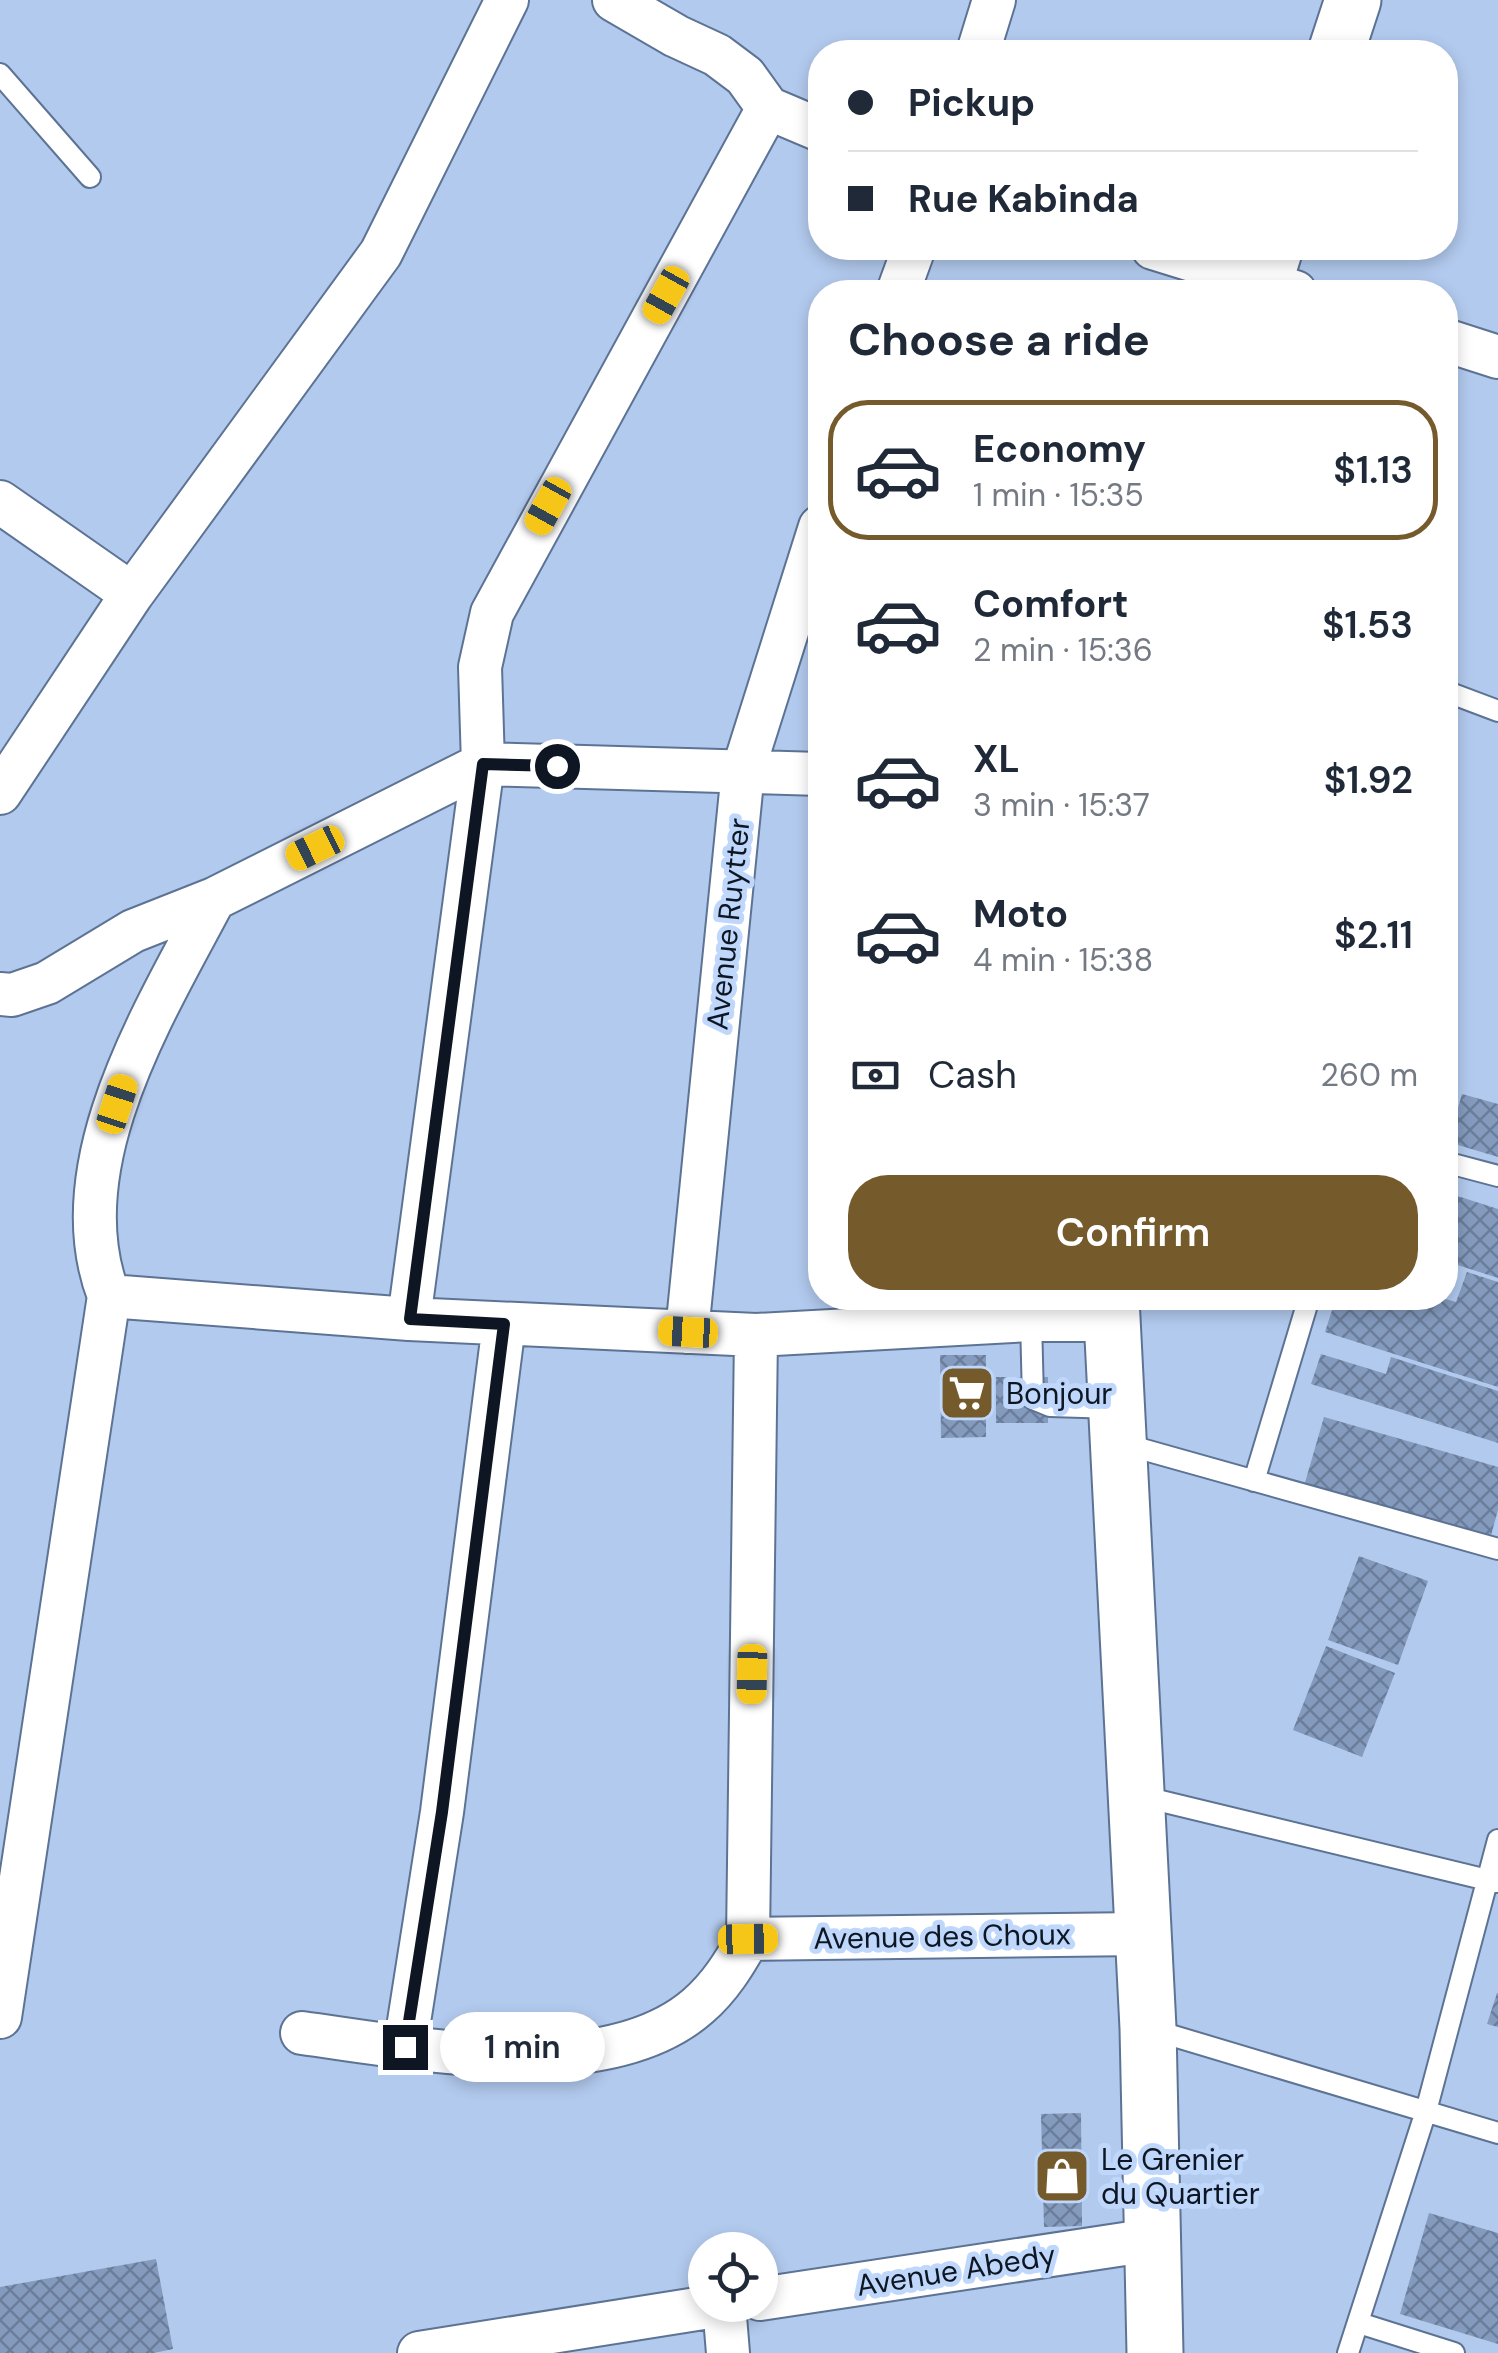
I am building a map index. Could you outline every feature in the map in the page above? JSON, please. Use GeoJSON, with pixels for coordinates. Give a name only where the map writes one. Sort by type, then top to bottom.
{"type":"FeatureCollection","features":[{"type":"Feature","properties":{"kind":"main road"},"geometry":{"type":"LineString","coordinates":[[1340,40],[1352,0]]}},
{"type":"Feature","properties":{"kind":"main road"},"geometry":{"type":"LineString","coordinates":[[1112,1310],[1148,2028],[1155,2353]]}},
{"type":"Feature","properties":{"kind":"street"},"geometry":{"type":"LineString","coordinates":[[0,793],[132,594],[381,252],[507,0]]}},
{"type":"Feature","properties":{"kind":"street"},"geometry":{"type":"LineString","coordinates":[[614,0],[683,18],[716,55],[745,76],[768,108],[808,125]]}},
{"type":"Feature","properties":{"kind":"street"},"geometry":{"type":"LineString","coordinates":[[982,40],[994,0]]}},
{"type":"Feature","properties":{"kind":"street"},"geometry":{"type":"LineString","coordinates":[[410,1319],[483,764],[480,668],[492,613],[768,108]]}},
{"type":"Feature","properties":{"kind":"street"},"geometry":{"type":"LineString","coordinates":[[1200,260],[1274,279]]}},
{"type":"Feature","properties":{"kind":"street"},"geometry":{"type":"LineString","coordinates":[[1458,344],[1498,356]]}},
{"type":"Feature","properties":{"kind":"street"},"geometry":{"type":"LineString","coordinates":[[0,502],[132,594]]}},
{"type":"Feature","properties":{"kind":"street","name":"Avenue Ruytter"},"geometry":{"type":"LineString","coordinates":[[688,1332],[743,771],[808,565]]}},
{"type":"Feature","properties":{"kind":"street"},"geometry":{"type":"LineString","coordinates":[[0,994],[12,995],[47,984],[133,930],[214,899],[483,764],[808,774]]}},
{"type":"Feature","properties":{"kind":"street"},"geometry":{"type":"LineString","coordinates":[[0,2017],[109,1296],[98,1270],[95,1238],[99,1171],[109,1130],[145,1031],[214,899]]}},
{"type":"Feature","properties":{"kind":"street"},"geometry":{"type":"LineString","coordinates":[[109,1296],[410,1319],[756,1335],[1031,1320],[1098,1310]]}},
{"type":"Feature","properties":{"kind":"street"},"geometry":{"type":"LineString","coordinates":[[405,2047],[442,1812],[504,1324]]}},
{"type":"Feature","properties":{"kind":"street"},"geometry":{"type":"LineString","coordinates":[[302,2034],[492,2057],[601,2051],[665,2027],[696,2008],[727,1976],[748,1939],[756,1335]]}},
{"type":"Feature","properties":{"kind":"street","name":"Avenue des Choux"},"geometry":{"type":"LineString","coordinates":[[748,1939],[1141,1934]]}},
{"type":"Feature","properties":{"kind":"street","name":"Avenue Abedy"},"geometry":{"type":"LineString","coordinates":[[778,2296],[1151,2240]]}},
{"type":"Feature","properties":{"kind":"street"},"geometry":{"type":"LineString","coordinates":[[419,2353],[688,2311]]}},
{"type":"Feature","properties":{"kind":"street"},"geometry":{"type":"LineString","coordinates":[[725,2322],[728,2353]]}},
{"type":"Feature","properties":{"kind":"lane"},"geometry":{"type":"LineString","coordinates":[[0,74],[90,177]]}},
{"type":"Feature","properties":{"kind":"lane"},"geometry":{"type":"LineString","coordinates":[[1458,696],[1498,711]]}},
{"type":"Feature","properties":{"kind":"lane"},"geometry":{"type":"LineString","coordinates":[[1458,1165],[1498,1176]]}},
{"type":"Feature","properties":{"kind":"lane"},"geometry":{"type":"LineString","coordinates":[[1254,1481],[1305,1310]]}},
{"type":"Feature","properties":{"kind":"lane"},"geometry":{"type":"LineString","coordinates":[[1031,1320],[1033,1399],[1117,1425],[1254,1481],[1498,1549]]}},
{"type":"Feature","properties":{"kind":"lane"},"geometry":{"type":"LineString","coordinates":[[1135,1795],[1493,1881]]}},
{"type":"Feature","properties":{"kind":"lane"},"geometry":{"type":"LineString","coordinates":[[1348,2353],[1426,2112],[1493,1881],[1498,1840]]}},
{"type":"Feature","properties":{"kind":"lane"},"geometry":{"type":"LineString","coordinates":[[1148,2028],[1498,2133]]}},
{"type":"Feature","properties":{"kind":"lane"},"geometry":{"type":"LineString","coordinates":[[1358,2323],[1454,2353]]}},
{"type":"Feature","properties":{"kind":"building"},"geometry":{"type":"Polygon","coordinates":[[[1462,1094],[1498,1104],[1498,1157],[1458,1145],[1462,1094]]]}},
{"type":"Feature","properties":{"kind":"building"},"geometry":{"type":"Polygon","coordinates":[[[1458,1196],[1498,1209],[1498,1278],[1458,1265],[1458,1196]]]}},
{"type":"Feature","properties":{"kind":"building"},"geometry":{"type":"Polygon","coordinates":[[[1467,1272],[1498,1282],[1498,1387],[1325,1332],[1332,1310],[1458,1310],[1458,1297],[1467,1272]]]}},
{"type":"Feature","properties":{"kind":"building"},"geometry":{"type":"Polygon","coordinates":[[[1321,1354],[1386,1374],[1391,1357],[1498,1391],[1498,1443],[1311,1384],[1321,1354]]]}},
{"type":"Feature","properties":{"kind":"building"},"geometry":{"type":"Polygon","coordinates":[[[940,1355],[986,1355],[986,1437],[941,1438],[940,1355]]]}},
{"type":"Feature","properties":{"kind":"building"},"geometry":{"type":"Polygon","coordinates":[[[996,1377],[1048,1377],[1048,1423],[996,1423],[996,1377]]]}},
{"type":"Feature","properties":{"kind":"building"},"geometry":{"type":"Polygon","coordinates":[[[1324,1417],[1498,1467],[1498,1510],[1490,1539],[1304,1486],[1324,1417]]]}},
{"type":"Feature","properties":{"kind":"building"},"geometry":{"type":"Polygon","coordinates":[[[1359,1556],[1428,1581],[1398,1665],[1328,1640],[1359,1556]]]}},
{"type":"Feature","properties":{"kind":"building"},"geometry":{"type":"Polygon","coordinates":[[[1326,1646],[1395,1673],[1362,1757],[1293,1730],[1326,1646]]]}},
{"type":"Feature","properties":{"kind":"building"},"geometry":{"type":"Polygon","coordinates":[[[1498,1993],[1498,2027],[1487,2024],[1498,1993]]]}},
{"type":"Feature","properties":{"kind":"building"},"geometry":{"type":"Polygon","coordinates":[[[1081,2113],[1082,2226],[1044,2227],[1041,2114],[1081,2113]]]}},
{"type":"Feature","properties":{"kind":"building"},"geometry":{"type":"Polygon","coordinates":[[[1429,2213],[1498,2233],[1498,2344],[1400,2314],[1429,2213]]]}},
{"type":"Feature","properties":{"kind":"building"},"geometry":{"type":"Polygon","coordinates":[[[156,2259],[173,2349],[154,2353],[0,2353],[0,2287],[156,2259]]]}},
{"type":"Feature","properties":{"kind":"place","name":"Bonjour"},"geometry":{"type":"Point","coordinates":[967,1393]}},
{"type":"Feature","properties":{"kind":"place","name":"Le Grenier du Quartier"},"geometry":{"type":"Point","coordinates":[1062,2176]}},
{"type":"Feature","properties":{"kind":"route"},"geometry":{"type":"LineString","coordinates":[[405,2047],[442,1812],[504,1324],[410,1319],[483,764],[557,766]]}}]}
